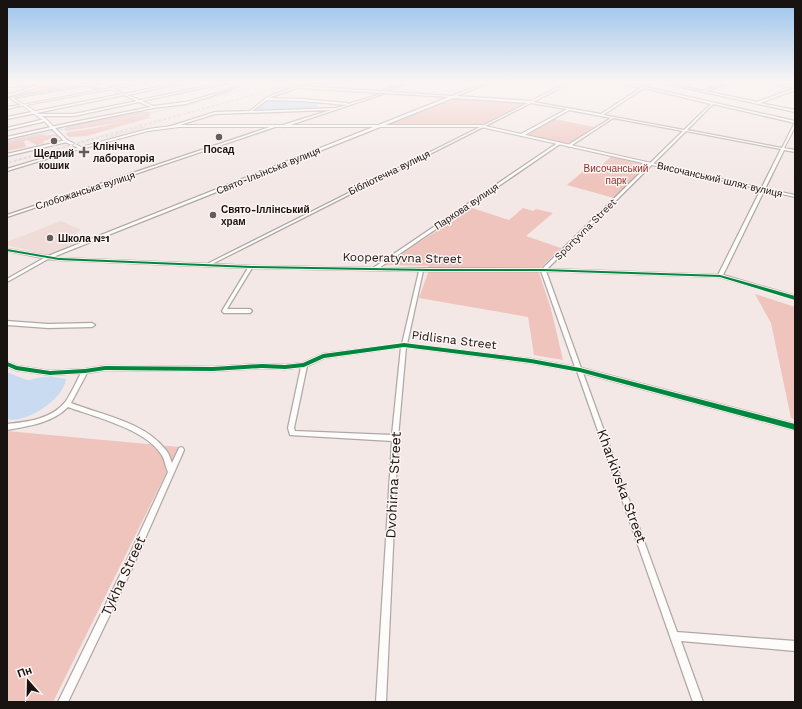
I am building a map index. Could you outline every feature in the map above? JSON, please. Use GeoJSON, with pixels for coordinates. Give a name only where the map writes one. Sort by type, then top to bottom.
{"type":"FeatureCollection","features":[{"type":"Feature","properties":{"kind":"street"},"geometry":{"type":"LineString","coordinates":[[7,118],[20,115]]}},
{"type":"Feature","properties":{"kind":"street"},"geometry":{"type":"LineString","coordinates":[[38,115],[56,130],[66,141],[81,148]]}},
{"type":"Feature","properties":{"kind":"street"},"geometry":{"type":"LineString","coordinates":[[7,138],[56,130],[119,115]]}},
{"type":"Feature","properties":{"kind":"street"},"geometry":{"type":"LineString","coordinates":[[168,127],[211,115]]}},
{"type":"Feature","properties":{"kind":"street"},"geometry":{"type":"LineString","coordinates":[[284,126],[316,115]]}},
{"type":"Feature","properties":{"kind":"street","name":"Свято-Ільїнська вулиця"},"geometry":{"type":"LineString","coordinates":[[7,281],[46,258],[407,115]]}},
{"type":"Feature","properties":{"kind":"street","name":"Бібліотечна вулиця"},"geometry":{"type":"LineString","coordinates":[[208,264],[504,115]]}},
{"type":"Feature","properties":{"kind":"street"},"geometry":{"type":"LineString","coordinates":[[522,135],[558,115]]}},
{"type":"Feature","properties":{"kind":"street"},"geometry":{"type":"LineString","coordinates":[[602,115],[795,151]]}},
{"type":"Feature","properties":{"kind":"street","name":"Sportyvna Street"},"geometry":{"type":"LineString","coordinates":[[543,270],[701,115]]}},
{"type":"Feature","properties":{"kind":"street"},"geometry":{"type":"LineString","coordinates":[[720,276],[764,189],[795,123],[760,115]]}},
{"type":"Feature","properties":{"kind":"street"},"geometry":{"type":"LineString","coordinates":[[569,146],[613,117]]}},
{"type":"Feature","properties":{"kind":"street"},"geometry":{"type":"LineString","coordinates":[[7,129],[45,120]]}},
{"type":"Feature","properties":{"kind":"street","name":"Слобожанська вулиця"},"geometry":{"type":"LineString","coordinates":[[7,216],[277,126]]}},
{"type":"Feature","properties":{"kind":"street","name":"Височанський шлях вулиця"},"geometry":{"type":"LineString","coordinates":[[81,148],[168,127],[481,126],[795,196]]}},
{"type":"Feature","properties":{"kind":"street"},"geometry":{"type":"LineString","coordinates":[[7,155],[66,141]]}},
{"type":"Feature","properties":{"kind":"street","name":"Паркова вулиця"},"geometry":{"type":"LineString","coordinates":[[374,269],[559,143]]}},
{"type":"Feature","properties":{"kind":"street"},"geometry":{"type":"LineString","coordinates":[[7,170],[81,148]]}},
{"type":"Feature","properties":{"kind":"street","name":"Kooperatyvna Street"},"geometry":{"type":"LineString","coordinates":[[7,250],[59,260],[421,270],[543,270],[720,276],[795,298]]}},
{"type":"Feature","properties":{"kind":"street"},"geometry":{"type":"LineString","coordinates":[[250,311],[224,312],[251,266]]}},
{"type":"Feature","properties":{"kind":"street","name":"Dvohirna Street"},"geometry":{"type":"LineString","coordinates":[[381,702],[395,438],[404,345],[421,270]]}},
{"type":"Feature","properties":{"kind":"street","name":"Kharkivska Street"},"geometry":{"type":"LineString","coordinates":[[543,270],[698,702]]}},
{"type":"Feature","properties":{"kind":"street"},"geometry":{"type":"LineString","coordinates":[[7,323],[48,326],[92,325]]}},
{"type":"Feature","properties":{"kind":"street","name":"Pidlisna Street"},"geometry":{"type":"LineString","coordinates":[[7,364],[16,368],[50,373],[105,368],[213,369],[262,366],[285,367],[304,365],[322,356],[404,345],[531,361],[580,370],[795,427]]}},
{"type":"Feature","properties":{"kind":"street"},"geometry":{"type":"LineString","coordinates":[[304,365],[291,428],[292,434],[395,438]]}},
{"type":"Feature","properties":{"kind":"street"},"geometry":{"type":"LineString","coordinates":[[7,427],[47,419],[67,404],[85,371]]}},
{"type":"Feature","properties":{"kind":"street"},"geometry":{"type":"LineString","coordinates":[[67,404],[116,422],[152,440],[164,452],[171,471]]}},
{"type":"Feature","properties":{"kind":"street","name":"Tykha Street"},"geometry":{"type":"LineString","coordinates":[[64,702],[126,572],[181,450]]}},
{"type":"Feature","properties":{"kind":"street"},"geometry":{"type":"LineString","coordinates":[[675,636],[795,646]]}},
{"type":"Feature","properties":{"kind":"shaded area"},"geometry":{"type":"Polygon","coordinates":[[[174,115],[183,115],[143,126],[146,128],[109,138],[105,137],[46,153],[43,151],[174,115]]]}},
{"type":"Feature","properties":{"kind":"shaded area","name":"Школа №1"},"geometry":{"type":"Polygon","coordinates":[[[61,221],[81,230],[75,234],[84,240],[47,255],[7,245],[7,242],[61,221]]]}},
{"type":"Feature","properties":{"kind":"green space"},"geometry":{"type":"Polygon","coordinates":[[[119,115],[150,115],[148,117],[152,117],[87,136],[69,137],[66,134],[68,132],[123,122],[66,131],[65,129],[69,125],[119,115]]]}},
{"type":"Feature","properties":{"kind":"green space"},"geometry":{"type":"Polygon","coordinates":[[[407,115],[504,115],[481,126],[380,126],[407,115]]]}},
{"type":"Feature","properties":{"kind":"green space"},"geometry":{"type":"Polygon","coordinates":[[[554,119],[594,127],[567,145],[526,136],[554,119]]]}},
{"type":"Feature","properties":{"kind":"green space"},"geometry":{"type":"Polygon","coordinates":[[[38,134],[46,135],[42,136],[59,134],[61,137],[43,141],[44,143],[36,145],[27,140],[24,141],[26,147],[7,151],[7,141],[38,134]]]}},
{"type":"Feature","properties":{"kind":"green space","name":"Височанський парк"},"geometry":{"type":"Polygon","coordinates":[[[612,156],[649,164],[614,198],[567,185],[588,167],[597,169],[612,156]]]}},
{"type":"Feature","properties":{"kind":"green space"},"geometry":{"type":"Polygon","coordinates":[[[472,208],[509,220],[523,208],[533,211],[536,209],[553,213],[526,236],[561,248],[538,270],[551,309],[563,360],[534,355],[528,317],[419,298],[429,270],[428,266],[384,265],[472,208]]]}},
{"type":"Feature","properties":{"kind":"green space"},"geometry":{"type":"Polygon","coordinates":[[[755,294],[795,307],[795,420],[791,418],[771,323],[755,294]]]}},
{"type":"Feature","properties":{"kind":"green space"},"geometry":{"type":"Polygon","coordinates":[[[7,431],[179,447],[53,702],[7,702],[7,431]]]}},
{"type":"Feature","properties":{"kind":"water"},"geometry":{"type":"Polygon","coordinates":[[[7,372],[28,380],[40,377],[66,379],[64,387],[51,402],[33,414],[15,420],[7,419],[7,372]]]}},
{"type":"Feature","properties":{"kind":"waterway"},"geometry":{"type":"LineString","coordinates":[[7,143],[138,115]]}},
{"type":"Feature","properties":{"kind":"railway"},"geometry":{"type":"LineString","coordinates":[[7,163],[180,115]]}},
{"type":"Feature","properties":{"kind":"cycle path"},"geometry":{"type":"LineString","coordinates":[[7,250],[59,259],[251,267],[543,270],[720,276],[795,298]]}},
{"type":"Feature","properties":{"kind":"cycle path"},"geometry":{"type":"LineString","coordinates":[[7,364],[16,368],[50,373],[105,368],[213,369],[262,366],[285,367],[304,365],[323,356],[404,345],[531,361],[580,370],[795,427]]}},
{"type":"Feature","properties":{"kind":"place","name":"Посад"},"geometry":{"type":"Point","coordinates":[219,137]}},
{"type":"Feature","properties":{"kind":"place","name":"Щедрий кошик"},"geometry":{"type":"Point","coordinates":[54,141]}},
{"type":"Feature","properties":{"kind":"place","name":"Клінічна лабораторія"},"geometry":{"type":"Point","coordinates":[84,152]}},
{"type":"Feature","properties":{"kind":"place","name":"Свято-Іллінський храм"},"geometry":{"type":"Point","coordinates":[213,215]}},
{"type":"Feature","properties":{"kind":"place","name":"Школа №1"},"geometry":{"type":"Point","coordinates":[50,238]}}]}
